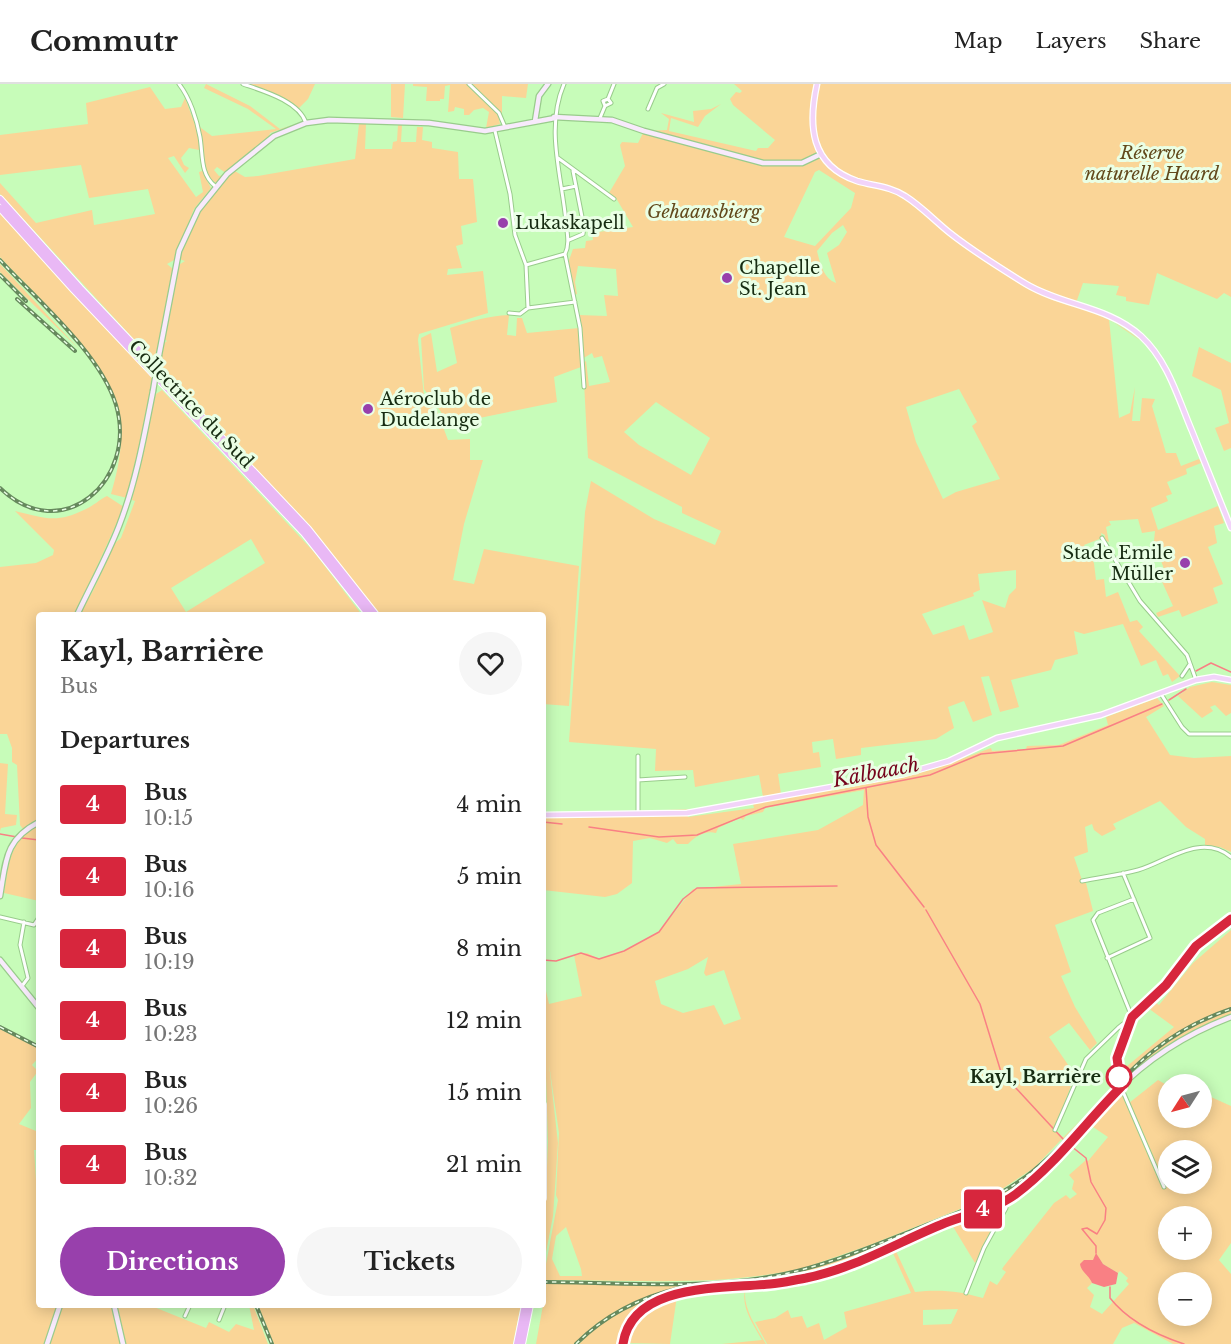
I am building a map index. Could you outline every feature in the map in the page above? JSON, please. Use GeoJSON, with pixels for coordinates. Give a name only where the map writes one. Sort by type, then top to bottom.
{"type":"FeatureCollection","features":[{"type":"Feature","properties":{"kind":"highway","name":"Collectrice du Sud"},"geometry":{"type":"LineString","coordinates":[[0,199],[80,288],[301,521],[374,612]]}},
{"type":"Feature","properties":{"kind":"highway","name":"Collectrice du Sud"},"geometry":{"type":"LineString","coordinates":[[0,208],[74,290],[304,533],[367,612]]}},
{"type":"Feature","properties":{"kind":"highway"},"geometry":{"type":"LineString","coordinates":[[517,1344],[524,1308]]}},
{"type":"Feature","properties":{"kind":"highway"},"geometry":{"type":"LineString","coordinates":[[522,1344],[529,1308]]}},
{"type":"Feature","properties":{"kind":"main road"},"geometry":{"type":"LineString","coordinates":[[536,119],[539,96],[548,84]]}},
{"type":"Feature","properties":{"kind":"main road"},"geometry":{"type":"LineString","coordinates":[[818,84],[811,122],[821,154],[835,168],[848,177],[890,188],[910,199],[953,236],[1026,284],[1045,293],[1109,314],[1142,337],[1159,357],[1170,375],[1231,528]]}},
{"type":"Feature","properties":{"kind":"main road"},"geometry":{"type":"LineString","coordinates":[[79,612],[113,541],[138,467],[179,251],[198,210],[215,186],[267,140],[306,123],[348,120],[429,123],[495,131],[536,119],[600,118],[763,163],[802,163],[821,154]]}},
{"type":"Feature","properties":{"kind":"main road"},"geometry":{"type":"LineString","coordinates":[[546,815],[687,813],[726,808],[904,774],[949,761],[997,738],[1101,715],[1196,680],[1214,677],[1231,680]]}},
{"type":"Feature","properties":{"kind":"main road"},"geometry":{"type":"LineString","coordinates":[[0,896],[4,868],[18,838],[36,824]]}},
{"type":"Feature","properties":{"kind":"main road"},"geometry":{"type":"LineString","coordinates":[[1121,1087],[1117,1058],[1132,1017],[1166,985],[1196,946],[1231,919]]}},
{"type":"Feature","properties":{"kind":"main road"},"geometry":{"type":"LineString","coordinates":[[0,960],[36,1004]]}},
{"type":"Feature","properties":{"kind":"main road"},"geometry":{"type":"LineString","coordinates":[[623,1344],[626,1328],[632,1319],[666,1297],[693,1290],[750,1286],[808,1277],[847,1266],[943,1224],[1005,1201],[1056,1158],[1121,1087],[1172,1045],[1194,1032],[1231,1017]]}},
{"type":"Feature","properties":{"kind":"main road"},"geometry":{"type":"LineString","coordinates":[[47,1344],[59,1308]]}},
{"type":"Feature","properties":{"kind":"main road"},"geometry":{"type":"LineString","coordinates":[[115,1308],[123,1344]]}},
{"type":"Feature","properties":{"kind":"street"},"geometry":{"type":"LineString","coordinates":[[179,84],[186,95],[199,131],[207,178],[215,186]]}},
{"type":"Feature","properties":{"kind":"street"},"geometry":{"type":"LineString","coordinates":[[243,84],[291,106],[302,115],[306,123]]}},
{"type":"Feature","properties":{"kind":"street"},"geometry":{"type":"LineString","coordinates":[[469,84],[499,113],[506,129]]}},
{"type":"Feature","properties":{"kind":"street"},"geometry":{"type":"LineString","coordinates":[[564,84],[555,118],[557,157],[568,240],[565,254],[582,342],[584,387]]}},
{"type":"Feature","properties":{"kind":"street"},"geometry":{"type":"LineString","coordinates":[[600,118],[605,106],[603,101],[608,99],[614,84]]}},
{"type":"Feature","properties":{"kind":"street"},"geometry":{"type":"LineString","coordinates":[[648,109],[657,88],[664,84]]}},
{"type":"Feature","properties":{"kind":"street"},"geometry":{"type":"LineString","coordinates":[[495,131],[510,194],[514,235],[526,265],[528,308],[523,314],[509,314]]}},
{"type":"Feature","properties":{"kind":"street"},"geometry":{"type":"LineString","coordinates":[[557,157],[614,199]]}},
{"type":"Feature","properties":{"kind":"street"},"geometry":{"type":"LineString","coordinates":[[568,240],[580,236],[584,231],[573,171]]}},
{"type":"Feature","properties":{"kind":"street"},"geometry":{"type":"LineString","coordinates":[[562,189],[576,186]]}},
{"type":"Feature","properties":{"kind":"street"},"geometry":{"type":"LineString","coordinates":[[526,265],[565,254]]}},
{"type":"Feature","properties":{"kind":"street"},"geometry":{"type":"LineString","coordinates":[[528,308],[575,302]]}},
{"type":"Feature","properties":{"kind":"street"},"geometry":{"type":"LineString","coordinates":[[1102,538],[1135,594],[1183,650],[1196,680]]}},
{"type":"Feature","properties":{"kind":"street"},"geometry":{"type":"LineString","coordinates":[[1182,676],[1190,664]]}},
{"type":"Feature","properties":{"kind":"street"},"geometry":{"type":"LineString","coordinates":[[1161,693],[1182,727],[1189,734],[1231,734]]}},
{"type":"Feature","properties":{"kind":"street"},"geometry":{"type":"LineString","coordinates":[[638,756],[638,815]]}},
{"type":"Feature","properties":{"kind":"street"},"geometry":{"type":"LineString","coordinates":[[638,780],[685,777]]}},
{"type":"Feature","properties":{"kind":"street"},"geometry":{"type":"LineString","coordinates":[[1083,881],[1136,871],[1182,851],[1216,849],[1231,857]]}},
{"type":"Feature","properties":{"kind":"street"},"geometry":{"type":"LineString","coordinates":[[1107,958],[1150,938],[1123,872]]}},
{"type":"Feature","properties":{"kind":"street"},"geometry":{"type":"LineString","coordinates":[[1132,1017],[1093,920],[1094,916],[1134,899]]}},
{"type":"Feature","properties":{"kind":"street"},"geometry":{"type":"LineString","coordinates":[[0,917],[34,925],[36,922]]}},
{"type":"Feature","properties":{"kind":"street"},"geometry":{"type":"LineString","coordinates":[[21,987],[28,978],[20,945],[24,922]]}},
{"type":"Feature","properties":{"kind":"street"},"geometry":{"type":"LineString","coordinates":[[1055,1130],[1079,1072],[1092,1051],[1123,1024],[1127,1026]]}},
{"type":"Feature","properties":{"kind":"street"},"geometry":{"type":"LineString","coordinates":[[1121,1087],[1158,1173]]}},
{"type":"Feature","properties":{"kind":"street"},"geometry":{"type":"LineString","coordinates":[[966,1293],[984,1248],[1006,1208],[1005,1201]]}},
{"type":"Feature","properties":{"kind":"street"},"geometry":{"type":"LineString","coordinates":[[185,1316],[189,1308]]}},
{"type":"Feature","properties":{"kind":"street"},"geometry":{"type":"LineString","coordinates":[[219,1320],[224,1308]]}},
{"type":"Feature","properties":{"kind":"green space"},"geometry":{"type":"Polygon","coordinates":[[[206,84],[250,106],[280,129],[302,122],[270,133],[269,137],[226,173],[217,167],[214,170],[219,176],[224,175],[216,183],[208,177],[199,150],[189,148],[181,158],[184,165],[189,168],[185,173],[174,156],[168,158],[196,197],[203,192],[199,172],[202,171],[201,161],[204,175],[211,188],[194,209],[174,260],[167,264],[173,269],[158,354],[152,359],[0,194],[0,183],[36,223],[92,210],[94,225],[155,214],[148,189],[89,198],[81,165],[0,175],[0,135],[88,124],[86,103],[150,87],[165,109],[181,107],[185,98],[196,127],[198,127],[195,118],[201,128],[212,136],[276,129],[248,109],[204,88],[206,84]]]}},
{"type":"Feature","properties":{"kind":"green space"},"geometry":{"type":"Polygon","coordinates":[[[248,84],[315,84],[308,99],[298,109],[248,84]]]}},
{"type":"Feature","properties":{"kind":"green space"},"geometry":{"type":"Polygon","coordinates":[[[391,84],[405,84],[403,118],[391,117],[391,84]]]}},
{"type":"Feature","properties":{"kind":"green space"},"geometry":{"type":"Polygon","coordinates":[[[413,84],[468,84],[498,114],[500,124],[486,128],[489,112],[483,108],[474,110],[469,115],[464,115],[464,109],[455,107],[454,111],[448,112],[450,85],[445,86],[444,99],[426,101],[427,87],[413,86],[413,84]]]}},
{"type":"Feature","properties":{"kind":"green space"},"geometry":{"type":"Polygon","coordinates":[[[470,84],[528,84],[526,98],[502,96],[502,115],[470,84]]]}},
{"type":"Feature","properties":{"kind":"green space"},"geometry":{"type":"Polygon","coordinates":[[[734,84],[1231,84],[1231,297],[1224,293],[1217,299],[1157,273],[1149,305],[1126,301],[1126,297],[1116,295],[1119,286],[1083,283],[1075,306],[1109,320],[1119,418],[1130,413],[1135,387],[1132,421],[1140,421],[1142,398],[1155,399],[1152,406],[1166,453],[1176,453],[1181,466],[1199,459],[1201,463],[1186,469],[1187,474],[1167,482],[1172,494],[1166,496],[1168,501],[1151,508],[1158,530],[1218,506],[1224,523],[1214,526],[1217,543],[1208,547],[1223,584],[1213,588],[1218,603],[1182,617],[1179,610],[1158,617],[1156,613],[1173,606],[1159,575],[1164,569],[1154,541],[1155,531],[1142,533],[1138,519],[1109,521],[1111,525],[1106,527],[1109,542],[1104,540],[1105,535],[1101,533],[1102,538],[1084,545],[1094,563],[1096,580],[1104,579],[1106,597],[1118,592],[1130,622],[1137,620],[1143,627],[1139,631],[1180,676],[1172,682],[1168,674],[1163,676],[1156,660],[1141,666],[1123,624],[1084,634],[1074,631],[1078,654],[1055,660],[1051,670],[1011,680],[1019,707],[1000,712],[989,676],[981,677],[992,715],[973,722],[964,701],[948,707],[954,728],[936,739],[861,748],[861,755],[836,759],[833,739],[812,742],[813,753],[819,752],[821,767],[778,774],[781,794],[763,797],[759,775],[695,787],[693,770],[655,771],[656,749],[569,742],[585,512],[591,481],[654,519],[715,545],[721,531],[682,513],[682,507],[588,458],[583,363],[586,361],[589,386],[610,382],[602,356],[594,358],[592,353],[582,359],[579,329],[581,367],[554,377],[557,402],[445,425],[441,412],[424,389],[421,338],[431,333],[437,372],[457,363],[450,328],[480,319],[509,315],[507,335],[516,336],[517,318],[522,318],[527,333],[579,328],[578,315],[607,316],[604,295],[618,296],[616,269],[578,266],[575,282],[577,294],[573,296],[568,263],[573,249],[585,248],[586,241],[593,240],[592,233],[633,227],[616,198],[609,193],[625,166],[620,145],[622,142],[638,143],[644,131],[667,130],[669,119],[661,113],[694,122],[693,111],[711,109],[721,104],[705,116],[698,127],[671,118],[669,131],[756,151],[758,148],[768,148],[775,140],[733,105],[730,99],[736,92],[742,91],[734,84]],[[819,170],[815,172],[784,237],[815,246],[851,208],[855,193],[819,170]],[[843,225],[832,233],[817,251],[825,274],[836,283],[827,253],[839,245],[847,232],[843,225]],[[959,389],[906,407],[916,442],[943,499],[956,492],[1000,479],[972,426],[977,422],[959,389]],[[656,402],[624,432],[639,445],[691,475],[710,438],[656,402]],[[1016,570],[978,574],[980,590],[973,593],[974,596],[922,614],[933,635],[964,625],[969,640],[993,632],[982,600],[1005,608],[1009,595],[1016,588],[1016,570]]]}},
{"type":"Feature","properties":{"kind":"green space"},"geometry":{"type":"Polygon","coordinates":[[[359,124],[366,124],[365,149],[392,149],[393,142],[397,141],[398,125],[402,125],[401,142],[416,142],[417,127],[423,127],[422,140],[432,142],[432,148],[458,152],[459,179],[473,179],[477,222],[461,226],[463,244],[456,246],[462,268],[448,269],[447,275],[483,271],[488,313],[419,334],[418,340],[424,396],[437,411],[448,440],[470,439],[470,460],[483,460],[464,524],[453,580],[474,584],[484,549],[579,566],[569,706],[546,704],[546,612],[378,612],[310,526],[160,367],[163,344],[167,341],[164,339],[177,266],[185,261],[179,259],[204,203],[233,170],[245,177],[258,176],[355,159],[359,124]]]}},
{"type":"Feature","properties":{"kind":"green space"},"geometry":{"type":"Polygon","coordinates":[[[0,213],[153,378],[140,449],[127,498],[111,494],[121,444],[119,413],[113,393],[102,372],[70,330],[0,257],[0,213]]]}},
{"type":"Feature","properties":{"kind":"green space"},"geometry":{"type":"Polygon","coordinates":[[[0,264],[79,349],[0,272],[0,264]]]}},
{"type":"Feature","properties":{"kind":"green space"},"geometry":{"type":"Polygon","coordinates":[[[1199,347],[1231,363],[1231,448],[1224,451],[1215,428],[1229,423],[1221,390],[1192,376],[1199,347]]]}},
{"type":"Feature","properties":{"kind":"green space"},"geometry":{"type":"Polygon","coordinates":[[[162,390],[314,552],[360,612],[186,612],[81,612],[115,543],[121,538],[135,501],[132,500],[156,394],[162,390]],[[251,539],[171,588],[186,612],[265,563],[251,539]]]}},
{"type":"Feature","properties":{"kind":"green space"},"geometry":{"type":"Polygon","coordinates":[[[107,496],[124,507],[76,612],[36,612],[36,822],[23,829],[20,825],[17,765],[12,762],[12,748],[7,734],[0,734],[0,567],[36,563],[53,555],[54,550],[15,511],[58,518],[86,509],[107,496]]]}},
{"type":"Feature","properties":{"kind":"green space"},"geometry":{"type":"Polygon","coordinates":[[[1212,682],[1231,685],[1231,713],[1226,716],[1215,705],[1210,707],[1213,711],[1202,718],[1178,696],[1190,687],[1212,682]]]}},
{"type":"Feature","properties":{"kind":"green space"},"geometry":{"type":"Polygon","coordinates":[[[1157,698],[1164,706],[1146,717],[1170,755],[1194,758],[1231,756],[1231,852],[1220,847],[1205,846],[1205,839],[1186,827],[1160,801],[1113,824],[1116,829],[1102,836],[1094,830],[1092,824],[1085,827],[1088,852],[1074,857],[1083,883],[1086,883],[1093,911],[1055,925],[1071,972],[1061,976],[1075,1007],[1097,1043],[1090,1050],[1069,1023],[1049,1037],[1075,1075],[1055,1130],[1063,1137],[1034,1168],[990,1197],[870,1245],[804,1268],[739,1278],[674,1281],[546,1280],[546,1264],[558,1200],[556,1195],[559,1133],[549,1064],[558,1143],[553,1216],[546,1252],[548,1142],[546,991],[549,1004],[582,996],[574,955],[587,953],[599,959],[624,951],[659,932],[693,889],[741,884],[733,844],[818,830],[863,805],[864,790],[765,808],[763,812],[746,816],[743,820],[740,818],[718,828],[716,833],[701,834],[688,844],[677,844],[673,839],[667,843],[650,838],[633,841],[632,883],[617,894],[605,897],[546,890],[546,818],[563,816],[564,813],[698,809],[687,813],[688,817],[754,808],[753,804],[882,779],[883,782],[934,769],[991,748],[992,751],[1026,749],[1027,746],[1059,745],[1108,725],[1106,717],[1157,698]],[[708,957],[688,969],[655,981],[661,1004],[683,1013],[714,1005],[724,1025],[741,1019],[724,970],[706,976],[704,973],[708,957]],[[566,1227],[556,1236],[552,1259],[560,1276],[582,1276],[566,1227]]]}},
{"type":"Feature","properties":{"kind":"green space"},"geometry":{"type":"Polygon","coordinates":[[[0,763],[8,764],[5,814],[17,815],[16,825],[1,828],[0,831],[0,763]]]}},
{"type":"Feature","properties":{"kind":"green space"},"geometry":{"type":"Polygon","coordinates":[[[36,827],[36,900],[4,893],[12,853],[29,831],[36,827]]]}},
{"type":"Feature","properties":{"kind":"green space"},"geometry":{"type":"Polygon","coordinates":[[[1231,930],[1231,1016],[1198,1028],[1171,1043],[1122,1081],[1120,1072],[1174,1027],[1148,1008],[1155,1002],[1159,1005],[1193,963],[1231,930]]]}},
{"type":"Feature","properties":{"kind":"green space"},"geometry":{"type":"Polygon","coordinates":[[[0,1029],[36,1047],[36,1060],[32,1065],[36,1069],[36,1074],[30,1082],[31,1108],[19,1124],[36,1131],[36,1150],[34,1150],[36,1308],[156,1308],[206,1328],[209,1322],[229,1332],[236,1324],[254,1330],[250,1308],[254,1308],[268,1344],[0,1344],[0,1029]]]}},
{"type":"Feature","properties":{"kind":"green space"},"geometry":{"type":"Polygon","coordinates":[[[1158,1080],[1158,1128],[1212,1128],[1212,1097],[1231,1106],[1231,1243],[1219,1260],[1231,1274],[1231,1344],[1173,1344],[1134,1323],[1122,1328],[1113,1344],[767,1344],[755,1322],[775,1318],[788,1310],[791,1318],[802,1316],[807,1328],[819,1323],[824,1340],[847,1327],[844,1312],[911,1293],[892,1251],[895,1249],[915,1292],[949,1291],[983,1298],[990,1281],[997,1285],[1006,1272],[1002,1269],[1004,1266],[1054,1203],[1066,1195],[1070,1199],[1077,1194],[1072,1189],[1074,1181],[1069,1175],[1086,1160],[1088,1161],[1108,1137],[1090,1125],[1118,1094],[1123,1095],[1129,1103],[1158,1080]],[[1096,1254],[1090,1277],[1092,1283],[1087,1288],[1094,1295],[1090,1307],[1102,1314],[1129,1284],[1126,1281],[1128,1278],[1120,1271],[1118,1273],[1103,1264],[1096,1254]],[[958,1309],[923,1310],[923,1325],[951,1324],[958,1309]]]}},
{"type":"Feature","properties":{"kind":"green space"},"geometry":{"type":"Polygon","coordinates":[[[1117,1085],[1069,1144],[1010,1198],[859,1262],[857,1258],[833,1266],[834,1269],[791,1279],[707,1288],[776,1277],[840,1260],[988,1201],[1021,1182],[1047,1161],[1117,1085]]]}},
{"type":"Feature","properties":{"kind":"green space"},"geometry":{"type":"Polygon","coordinates":[[[1004,1208],[975,1263],[952,1225],[1004,1208]]]}},
{"type":"Feature","properties":{"kind":"green space"},"geometry":{"type":"Polygon","coordinates":[[[546,1284],[688,1285],[656,1294],[626,1307],[599,1323],[574,1344],[536,1344],[542,1308],[546,1308],[546,1284]]]}},
{"type":"Feature","properties":{"kind":"green space"},"geometry":{"type":"Polygon","coordinates":[[[746,1288],[747,1309],[766,1344],[722,1344],[762,1340],[749,1316],[745,1303],[744,1297],[745,1290],[742,1289],[677,1296],[670,1344],[625,1343],[640,1317],[664,1300],[685,1293],[746,1288]]]}},
{"type":"Feature","properties":{"kind":"green space"},"geometry":{"type":"Polygon","coordinates":[[[678,1292],[657,1299],[640,1309],[627,1324],[621,1344],[579,1344],[602,1324],[625,1309],[648,1299],[678,1292]]]}},
{"type":"Feature","properties":{"kind":"green space"},"geometry":{"type":"Polygon","coordinates":[[[259,1308],[520,1308],[513,1344],[274,1344],[259,1308]]]}},
{"type":"Feature","properties":{"kind":"shaded area"},"geometry":{"type":"Polygon","coordinates":[[[1096,1253],[1103,1264],[1118,1273],[1116,1284],[1104,1287],[1092,1283],[1082,1269],[1080,1264],[1084,1260],[1093,1260],[1096,1253]]]}},
{"type":"Feature","properties":{"kind":"waterway","name":"Kälbaach"},"geometry":{"type":"LineString","coordinates":[[1196,671],[1211,663],[1231,672]]}},
{"type":"Feature","properties":{"kind":"waterway","name":"Kälbaach"},"geometry":{"type":"LineString","coordinates":[[1169,700],[1186,689]]}},
{"type":"Feature","properties":{"kind":"waterway","name":"Kälbaach"},"geometry":{"type":"LineString","coordinates":[[589,827],[659,837],[697,835],[766,807],[930,775],[981,754],[1063,746],[1162,704]]}},
{"type":"Feature","properties":{"kind":"waterway"},"geometry":{"type":"LineString","coordinates":[[866,788],[868,817],[876,845],[924,907]]}},
{"type":"Feature","properties":{"kind":"waterway","name":"Kälbaach"},"geometry":{"type":"LineString","coordinates":[[546,822],[562,824]]}},
{"type":"Feature","properties":{"kind":"waterway","name":"Kälbaach"},"geometry":{"type":"LineString","coordinates":[[0,834],[17,837]]}},
{"type":"Feature","properties":{"kind":"waterway","name":"Kälbaach"},"geometry":{"type":"LineString","coordinates":[[22,838],[36,840]]}},
{"type":"Feature","properties":{"kind":"waterway"},"geometry":{"type":"LineString","coordinates":[[546,960],[556,961],[581,953],[599,959],[624,951],[659,932],[683,899],[697,888],[837,886]]}},
{"type":"Feature","properties":{"kind":"waterway"},"geometry":{"type":"LineString","coordinates":[[926,910],[980,1004],[1001,1072],[1063,1139]]}},
{"type":"Feature","properties":{"kind":"waterway"},"geometry":{"type":"LineString","coordinates":[[1071,1146],[1086,1158],[1091,1182],[1106,1208],[1105,1220],[1097,1234],[1087,1228],[1082,1229],[1096,1246],[1096,1253]]}},
{"type":"Feature","properties":{"kind":"waterway"},"geometry":{"type":"LineString","coordinates":[[1110,1287],[1110,1298],[1125,1314],[1153,1332],[1184,1344]]}},
{"type":"Feature","properties":{"kind":"railway"},"geometry":{"type":"LineString","coordinates":[[0,260],[66,328],[96,366],[108,385],[116,405],[120,433],[116,458],[105,480],[90,497],[70,508],[47,511],[24,505],[0,488]]}},
{"type":"Feature","properties":{"kind":"railway"},"geometry":{"type":"LineString","coordinates":[[0,275],[26,301]]}},
{"type":"Feature","properties":{"kind":"railway"},"geometry":{"type":"LineString","coordinates":[[17,299],[75,351]]}},
{"type":"Feature","properties":{"kind":"railway"},"geometry":{"type":"LineString","coordinates":[[546,1282],[688,1284],[774,1276],[846,1256],[947,1217],[977,1205],[1020,1181],[1059,1148],[1144,1059],[1168,1040],[1197,1023],[1231,1009]]}},
{"type":"Feature","properties":{"kind":"railway"},"geometry":{"type":"LineString","coordinates":[[0,1027],[36,1045]]}},
{"type":"Feature","properties":{"kind":"railway"},"geometry":{"type":"LineString","coordinates":[[576,1344],[599,1324],[624,1308],[651,1296],[680,1288]]}},
{"type":"Feature","properties":{"kind":"railway"},"geometry":{"type":"LineString","coordinates":[[257,1308],[272,1344]]}},
{"type":"Feature","properties":{"kind":"bus line","name":"4"},"geometry":{"type":"LineString","coordinates":[[623,1344],[626,1328],[632,1319],[653,1304],[672,1295],[693,1290],[770,1284],[834,1270],[882,1253],[943,1224],[1005,1201],[1016,1194],[1056,1158],[1121,1087],[1117,1058],[1123,1035],[1132,1017],[1166,985],[1196,946],[1231,919]]}},
{"type":"Feature","properties":{"kind":"place","name":"Lukaskapell"},"geometry":{"type":"Point","coordinates":[503,223]}},
{"type":"Feature","properties":{"kind":"place","name":"Chapelle St. Jean"},"geometry":{"type":"Point","coordinates":[727,278]}},
{"type":"Feature","properties":{"kind":"place","name":"Aéroclub de Dudelange"},"geometry":{"type":"Point","coordinates":[368,409]}},
{"type":"Feature","properties":{"kind":"place","name":"Stade Emile Müller"},"geometry":{"type":"Point","coordinates":[1185,563]}},
{"type":"Feature","properties":{"kind":"place","name":"Kayl, Barrière"},"geometry":{"type":"Point","coordinates":[1119,1077]}},
{"type":"Feature","properties":{"kind":"park label","name":"Réserve naturelle Haard"},"geometry":{"type":"Point","coordinates":[1152,163]}},
{"type":"Feature","properties":{"kind":"park label","name":"Gehaansbierg"},"geometry":{"type":"Point","coordinates":[704,212]}}]}
